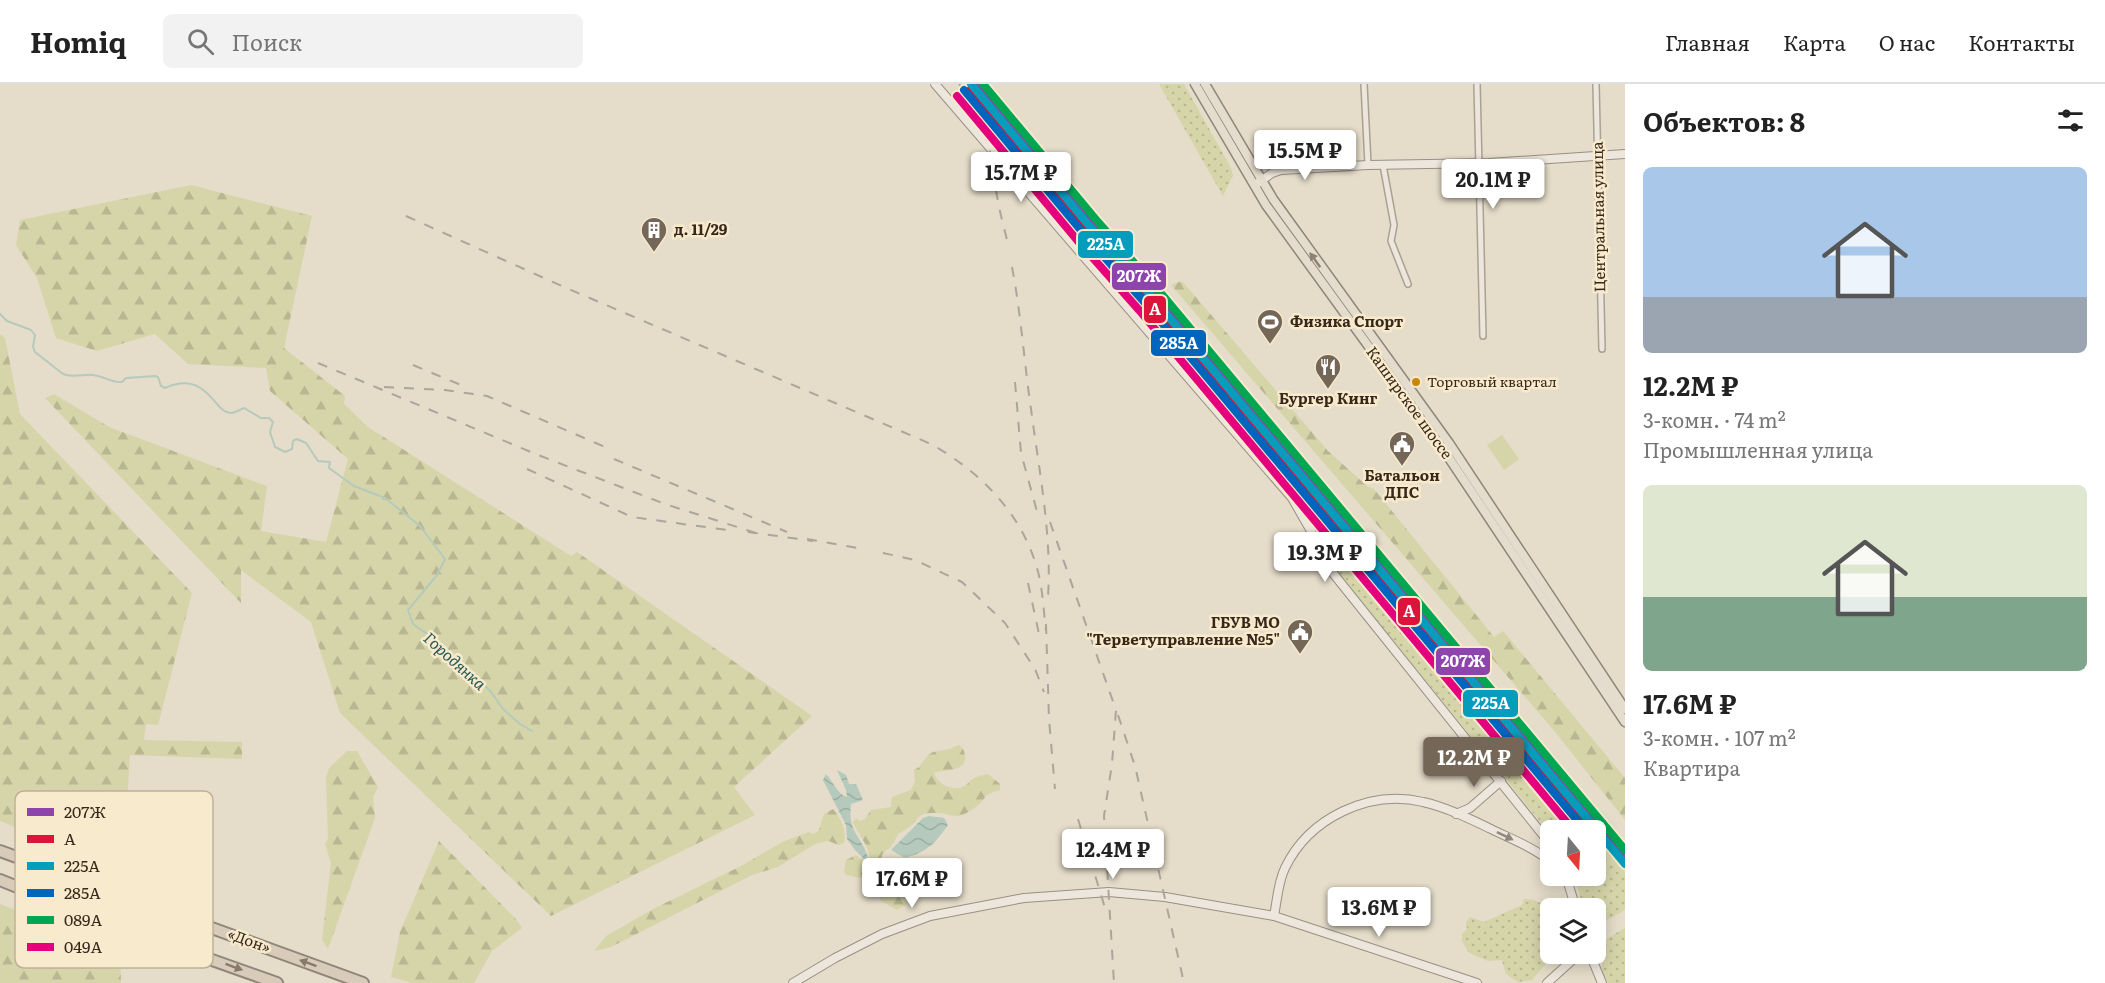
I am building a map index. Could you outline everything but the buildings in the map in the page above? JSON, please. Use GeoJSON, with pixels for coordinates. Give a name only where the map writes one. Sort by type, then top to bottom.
{"type":"FeatureCollection","features":[{"type":"Feature","properties":{"kind":"highway","name":"«Дон»"},"geometry":{"type":"LineString","coordinates":[[0,851],[15,856]]}},
{"type":"Feature","properties":{"kind":"highway","name":"«Дон»"},"geometry":{"type":"LineString","coordinates":[[0,880],[15,886]]}},
{"type":"Feature","properties":{"kind":"highway","name":"«Дон»"},"geometry":{"type":"LineString","coordinates":[[213,928],[363,983]]}},
{"type":"Feature","properties":{"kind":"highway","name":"«Дон»"},"geometry":{"type":"LineString","coordinates":[[213,960],[277,983]]}},
{"type":"Feature","properties":{"kind":"main road","name":"Каширское шоссе"},"geometry":{"type":"LineString","coordinates":[[1195,84],[1258,183],[1449,443],[1624,704]]}},
{"type":"Feature","properties":{"kind":"main road","name":"Каширское шоссе"},"geometry":{"type":"LineString","coordinates":[[1205,84],[1294,245],[1441,446],[1625,722]]}},
{"type":"Feature","properties":{"kind":"street"},"geometry":{"type":"LineString","coordinates":[[935,84],[1292,498],[1311,531],[1320,557],[1540,831]]}},
{"type":"Feature","properties":{"kind":"street"},"geometry":{"type":"LineString","coordinates":[[1364,84],[1368,165]]}},
{"type":"Feature","properties":{"kind":"street"},"geometry":{"type":"LineString","coordinates":[[1477,84],[1483,336]]}},
{"type":"Feature","properties":{"kind":"street","name":"Центральная улица"},"geometry":{"type":"LineString","coordinates":[[1596,84],[1602,350]]}},
{"type":"Feature","properties":{"kind":"street"},"geometry":{"type":"LineString","coordinates":[[1258,183],[1279,170],[1368,165],[1480,163],[1625,154]]}},
{"type":"Feature","properties":{"kind":"street"},"geometry":{"type":"LineString","coordinates":[[1383,165],[1394,225],[1391,241],[1408,284]]}},
{"type":"Feature","properties":{"kind":"street"},"geometry":{"type":"LineString","coordinates":[[1456,814],[1470,808],[1501,781]]}},
{"type":"Feature","properties":{"kind":"street"},"geometry":{"type":"LineString","coordinates":[[1274,916],[1281,881],[1294,853],[1305,838],[1337,814],[1374,801],[1423,801],[1456,814],[1540,854]]}},
{"type":"Feature","properties":{"kind":"street"},"geometry":{"type":"LineString","coordinates":[[793,983],[882,934],[952,910],[1024,898],[1109,892],[1165,897],[1274,916],[1477,983]]}},
{"type":"Feature","properties":{"kind":"street"},"geometry":{"type":"LineString","coordinates":[[1547,983],[1568,964]]}},
{"type":"Feature","properties":{"kind":"street"},"geometry":{"type":"LineString","coordinates":[[1594,964],[1602,983]]}},
{"type":"Feature","properties":{"kind":"green space"},"geometry":{"type":"Polygon","coordinates":[[[1159,84],[1184,84],[1231,168],[1233,175],[1223,196],[1159,84]]]}},
{"type":"Feature","properties":{"kind":"green space"},"geometry":{"type":"Polygon","coordinates":[[[191,185],[312,216],[284,348],[345,396],[344,404],[368,427],[571,556],[577,552],[812,716],[734,787],[755,815],[551,916],[340,713],[311,622],[241,570],[241,603],[45,398],[54,394],[109,427],[267,486],[261,531],[326,542],[348,459],[270,391],[266,368],[188,364],[155,334],[97,351],[56,338],[37,278],[16,245],[20,220],[191,185]]]}},
{"type":"Feature","properties":{"kind":"green space"},"geometry":{"type":"Polygon","coordinates":[[[1182,281],[1328,451],[1367,486],[1374,489],[1494,637],[1503,631],[1625,778],[1625,820],[1556,733],[1171,285],[1182,281]]]}},
{"type":"Feature","properties":{"kind":"green space"},"geometry":{"type":"Polygon","coordinates":[[[0,334],[5,338],[20,414],[192,593],[158,725],[146,724],[144,740],[242,742],[242,759],[130,755],[128,791],[15,791],[15,827],[0,821],[0,334]]]}},
{"type":"Feature","properties":{"kind":"green space"},"geometry":{"type":"Polygon","coordinates":[[[1181,338],[1585,820],[1540,821],[1324,555],[1306,519],[1288,492],[1163,340],[1181,338]]]}},
{"type":"Feature","properties":{"kind":"green space"},"geometry":{"type":"Polygon","coordinates":[[[1502,435],[1519,459],[1504,470],[1487,445],[1502,435]]]}},
{"type":"Feature","properties":{"kind":"green space"},"geometry":{"type":"Polygon","coordinates":[[[959,745],[965,753],[964,763],[957,768],[934,773],[939,781],[952,788],[957,788],[966,785],[974,778],[988,774],[1000,784],[1000,790],[987,795],[975,808],[962,815],[931,813],[919,816],[899,834],[891,847],[883,853],[882,858],[882,862],[896,868],[898,876],[895,888],[908,904],[897,910],[880,900],[873,875],[868,874],[865,879],[846,875],[844,871],[846,860],[856,855],[870,862],[866,845],[853,822],[856,818],[860,821],[865,819],[871,810],[891,807],[892,797],[911,790],[915,781],[914,770],[928,755],[959,745]]]}},
{"type":"Feature","properties":{"kind":"green space"},"geometry":{"type":"Polygon","coordinates":[[[347,751],[357,751],[378,787],[373,797],[375,818],[328,949],[322,940],[331,863],[325,844],[328,839],[326,777],[329,768],[347,751]]]}},
{"type":"Feature","properties":{"kind":"green space"},"geometry":{"type":"Polygon","coordinates":[[[833,809],[843,825],[844,843],[839,845],[828,841],[815,844],[778,867],[752,875],[611,947],[594,951],[606,936],[655,908],[743,865],[782,842],[809,832],[814,834],[819,830],[824,814],[833,809]]]}},
{"type":"Feature","properties":{"kind":"green space"},"geometry":{"type":"Polygon","coordinates":[[[439,841],[515,918],[522,928],[492,951],[474,983],[413,983],[391,977],[400,932],[439,841]]]}},
{"type":"Feature","properties":{"kind":"green space"},"geometry":{"type":"Polygon","coordinates":[[[1606,845],[1625,867],[1625,910],[1606,921],[1606,898],[1581,898],[1577,886],[1606,886],[1606,845]]]}},
{"type":"Feature","properties":{"kind":"green space"},"geometry":{"type":"Polygon","coordinates":[[[1524,899],[1540,902],[1540,964],[1546,964],[1532,980],[1518,982],[1506,974],[1502,960],[1488,961],[1469,953],[1462,941],[1462,934],[1467,929],[1466,922],[1470,917],[1484,922],[1522,905],[1524,899]]]}},
{"type":"Feature","properties":{"kind":"green space"},"geometry":{"type":"Polygon","coordinates":[[[0,904],[15,910],[15,968],[121,968],[121,983],[0,983],[0,904]]]}},
{"type":"Feature","properties":{"kind":"green space"},"geometry":{"type":"Polygon","coordinates":[[[1625,928],[1625,983],[1608,983],[1603,973],[1602,964],[1606,964],[1606,939],[1625,928]]]}},
{"type":"Feature","properties":{"kind":"water"},"geometry":{"type":"Polygon","coordinates":[[[837,770],[846,775],[849,784],[856,784],[863,800],[851,804],[850,814],[853,829],[869,861],[855,850],[847,839],[846,825],[823,780],[826,774],[838,790],[847,797],[837,770]]]}},
{"type":"Feature","properties":{"kind":"water"},"geometry":{"type":"Polygon","coordinates":[[[929,816],[944,818],[948,825],[930,846],[920,853],[905,858],[891,850],[923,818],[929,816]]]}},
{"type":"Feature","properties":{"kind":"waterway","name":"Городянка"},"geometry":{"type":"LineString","coordinates":[[0,314],[7,321],[31,330],[35,335],[33,347],[35,352],[63,374],[93,375],[118,382],[126,378],[155,376],[165,388],[179,384],[191,384],[208,394],[225,411],[233,413],[244,408],[261,418],[269,418],[273,422],[270,432],[275,447],[285,452],[292,449],[293,441],[297,439],[306,443],[318,461],[330,462],[329,468],[354,486],[385,498],[420,526],[445,559],[437,575],[408,610],[413,624],[433,638],[455,662],[478,678],[503,709],[532,731]]}},
{"type":"Feature","properties":{"kind":"railway"},"geometry":{"type":"LineString","coordinates":[[959,84],[1114,268]]}},
{"type":"Feature","properties":{"kind":"railway"},"geometry":{"type":"LineString","coordinates":[[974,114],[988,144],[998,203],[1009,248]]}},
{"type":"Feature","properties":{"kind":"railway"},"geometry":{"type":"LineString","coordinates":[[406,216],[564,287],[931,444],[950,456],[969,469],[1000,500],[1025,537],[1040,580],[1046,631]]}},
{"type":"Feature","properties":{"kind":"railway"},"geometry":{"type":"LineString","coordinates":[[1012,267],[1044,503],[1048,550],[1048,597]]}},
{"type":"Feature","properties":{"kind":"railway"},"geometry":{"type":"LineString","coordinates":[[318,363],[538,455],[665,504],[756,533]]}},
{"type":"Feature","properties":{"kind":"railway"},"geometry":{"type":"LineString","coordinates":[[413,365],[468,388]]}},
{"type":"Feature","properties":{"kind":"railway"},"geometry":{"type":"LineString","coordinates":[[1015,382],[1021,453],[1038,515]]}},
{"type":"Feature","properties":{"kind":"railway"},"geometry":{"type":"LineString","coordinates":[[384,387],[445,390],[487,396],[605,447]]}},
{"type":"Feature","properties":{"kind":"railway"},"geometry":{"type":"LineString","coordinates":[[614,459],[787,532]]}},
{"type":"Feature","properties":{"kind":"railway"},"geometry":{"type":"LineString","coordinates":[[527,469],[632,517],[727,530]]}},
{"type":"Feature","properties":{"kind":"railway"},"geometry":{"type":"LineString","coordinates":[[1050,522],[1116,710],[1112,764],[1104,816],[1114,983]]}},
{"type":"Feature","properties":{"kind":"railway"},"geometry":{"type":"LineString","coordinates":[[748,532],[813,541]]}},
{"type":"Feature","properties":{"kind":"railway"},"geometry":{"type":"LineString","coordinates":[[807,539],[863,549]]}},
{"type":"Feature","properties":{"kind":"railway"},"geometry":{"type":"LineString","coordinates":[[883,553],[915,560],[962,582],[1005,623],[1035,669],[1044,692]]}},
{"type":"Feature","properties":{"kind":"railway"},"geometry":{"type":"LineString","coordinates":[[1028,583],[1039,634]]}},
{"type":"Feature","properties":{"kind":"railway"},"geometry":{"type":"LineString","coordinates":[[1046,624],[1049,719],[1055,789]]}},
{"type":"Feature","properties":{"kind":"railway"},"geometry":{"type":"LineString","coordinates":[[1118,715],[1135,766],[1184,983]]}},
{"type":"Feature","properties":{"kind":"railway"},"geometry":{"type":"LineString","coordinates":[[1078,819],[1105,908]]}},
{"type":"Feature","properties":{"kind":"transit line","name":"225А"},"geometry":{"type":"LineString","coordinates":[[971,84],[1091,228],[1153,298],[1625,864]]}},
{"type":"Feature","properties":{"kind":"transit line","name":"207Ж"},"geometry":{"type":"LineString","coordinates":[[977,84],[1625,854]]}},
{"type":"Feature","properties":{"kind":"transit line","name":"089А"},"geometry":{"type":"LineString","coordinates":[[983,84],[1098,222],[1160,292],[1625,850]]}},
{"type":"Feature","properties":{"kind":"transit line","name":"285А"},"geometry":{"type":"LineString","coordinates":[[964,90],[1084,234],[1146,304],[1577,820]]}},
{"type":"Feature","properties":{"kind":"transit line","name":"A"},"geometry":{"type":"LineString","coordinates":[[970,90],[1585,820]]}},
{"type":"Feature","properties":{"kind":"transit line","name":"049А"},"geometry":{"type":"LineString","coordinates":[[957,96],[1565,820]]}},
{"type":"Feature","properties":{"kind":"place","name":"д. 11/29"},"geometry":{"type":"Point","coordinates":[654,253]}},
{"type":"Feature","properties":{"kind":"place","name":"Физика Спорт"},"geometry":{"type":"Point","coordinates":[1270,345]}},
{"type":"Feature","properties":{"kind":"place","name":"Торговый квартал"},"geometry":{"type":"Point","coordinates":[1416,382]}},
{"type":"Feature","properties":{"kind":"place","name":"Бургер Кинг"},"geometry":{"type":"Point","coordinates":[1328,390]}},
{"type":"Feature","properties":{"kind":"place","name":"Батальон ДПС"},"geometry":{"type":"Point","coordinates":[1402,467]}},
{"type":"Feature","properties":{"kind":"place","name":"ГБУВ МО \"Терветуправление №5\""},"geometry":{"type":"Point","coordinates":[1300,655]}}]}
